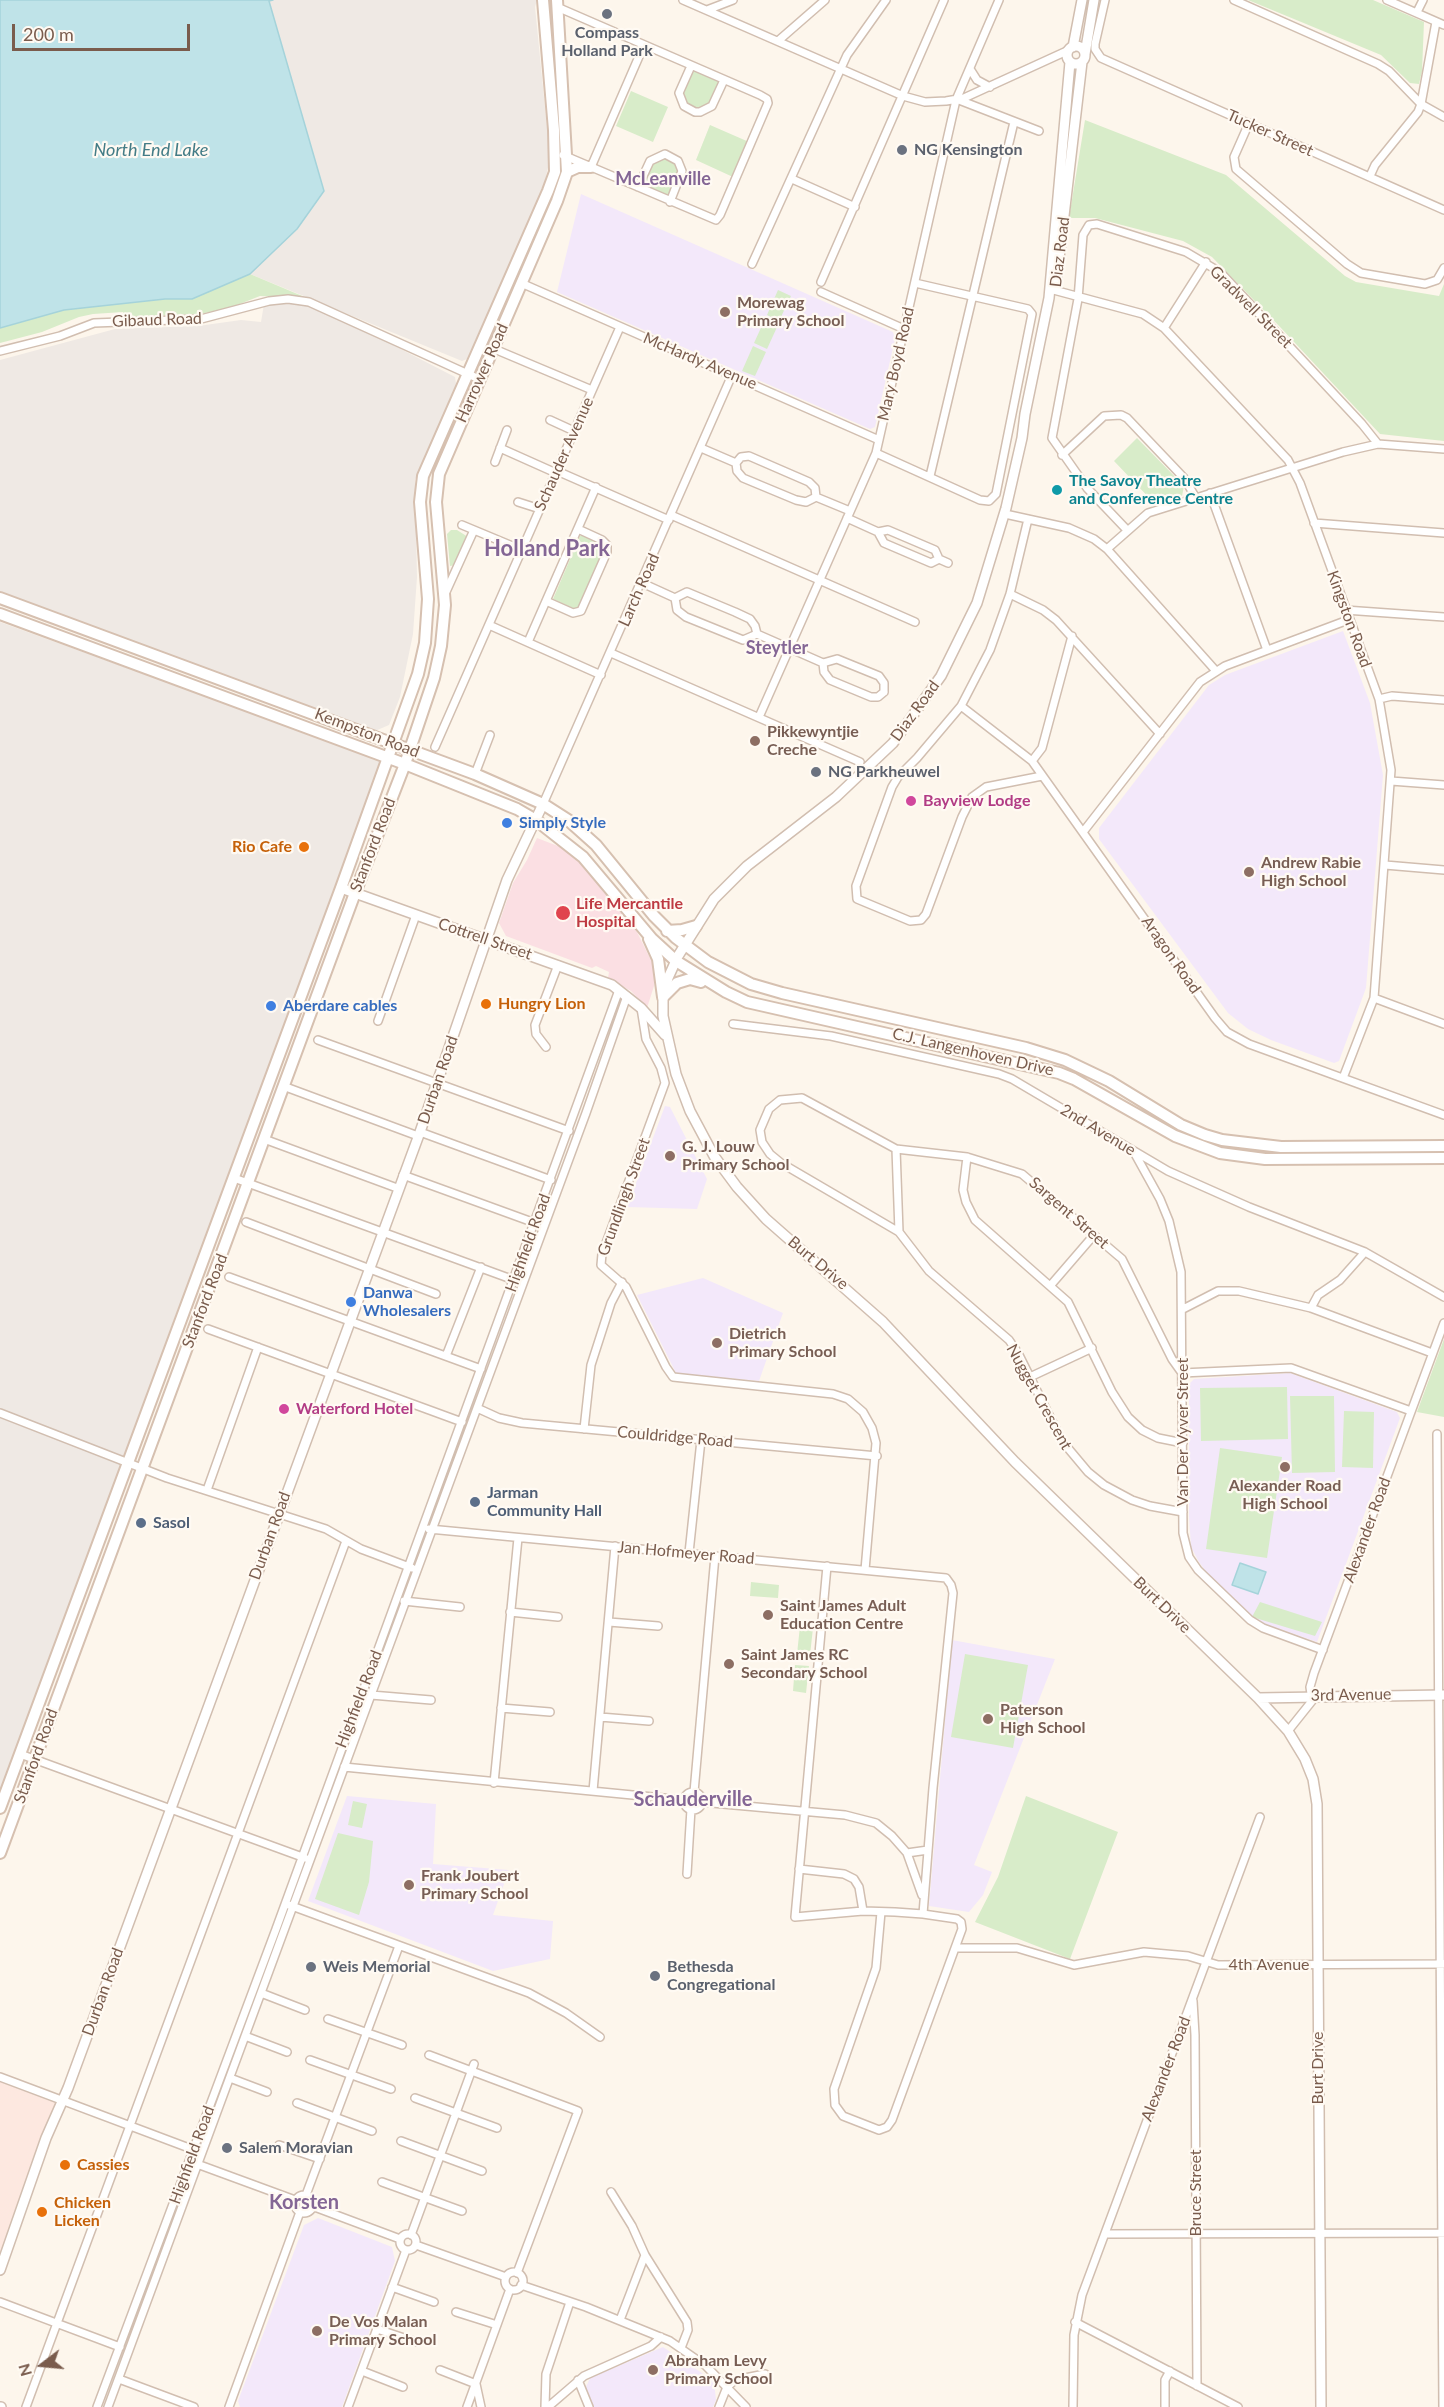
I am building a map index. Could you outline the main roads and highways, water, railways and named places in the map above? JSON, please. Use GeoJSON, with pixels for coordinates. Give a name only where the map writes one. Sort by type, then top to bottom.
{"type":"FeatureCollection","features":[{"type":"Feature","properties":{"kind":"main road","name":"Harrower Road"},"geometry":{"type":"LineString","coordinates":[[394,743],[418,674],[427,625],[428,600],[421,484],[428,462],[552,182],[555,151],[543,0]]}},
{"type":"Feature","properties":{"kind":"main road","name":"Harrower Road"},"geometry":{"type":"LineString","coordinates":[[410,749],[427,701],[441,645],[445,594],[436,486],[442,464],[567,172],[557,4]]}},
{"type":"Feature","properties":{"kind":"main road"},"geometry":{"type":"LineString","coordinates":[[567,172],[578,167],[591,167]]}},
{"type":"Feature","properties":{"kind":"main road"},"geometry":{"type":"LineString","coordinates":[[505,288],[519,288]]}},
{"type":"Feature","properties":{"kind":"main road","name":"Kempston Road"},"geometry":{"type":"LineString","coordinates":[[0,598],[410,749],[543,804],[568,819],[596,845],[667,931],[685,946]]}},
{"type":"Feature","properties":{"kind":"main road","name":"Kempston Road"},"geometry":{"type":"LineString","coordinates":[[0,614],[405,764],[483,794],[536,820],[583,857],[641,926],[676,962]]}},
{"type":"Feature","properties":{"kind":"main road"},"geometry":{"type":"LineString","coordinates":[[425,755],[418,745],[428,711],[427,701]]}},
{"type":"Feature","properties":{"kind":"main road","name":"Stanford Road"},"geometry":{"type":"LineString","coordinates":[[0,1808],[394,743]]}},
{"type":"Feature","properties":{"kind":"main road","name":"Stanford Road"},"geometry":{"type":"LineString","coordinates":[[0,1852],[141,1467],[410,749]]}},
{"type":"Feature","properties":{"kind":"main road"},"geometry":{"type":"LineString","coordinates":[[641,926],[658,958],[663,997],[677,982],[690,979],[726,992]]}},
{"type":"Feature","properties":{"kind":"main road"},"geometry":{"type":"LineString","coordinates":[[667,931],[696,926]]}},
{"type":"Feature","properties":{"kind":"main road","name":"C.J. Langenhoven Drive"},"geometry":{"type":"LineString","coordinates":[[685,946],[724,972],[766,989],[1026,1048],[1065,1060],[1109,1081],[1181,1125],[1222,1140],[1281,1147],[1444,1146]]}},
{"type":"Feature","properties":{"kind":"main road","name":"C.J. Langenhoven Drive"},"geometry":{"type":"LineString","coordinates":[[676,962],[726,992],[756,1005],[861,1026],[1059,1073],[1074,1079],[1175,1136],[1220,1153],[1265,1159],[1444,1158]]}},
{"type":"Feature","properties":{"kind":"water","name":"North End Lake"},"geometry":{"type":"Polygon","coordinates":[[[0,0],[273,0],[269,1],[324,191],[297,229],[250,274],[192,299],[165,299],[64,310],[0,328],[0,0]]]}},
{"type":"Feature","properties":{"kind":"water"},"geometry":{"type":"Polygon","coordinates":[[[1240,1563],[1266,1572],[1258,1594],[1232,1585],[1240,1563]]]}},
{"type":"Feature","properties":{"kind":"place","name":"Compass Holland Park"},"geometry":{"type":"Point","coordinates":[607,14]}},
{"type":"Feature","properties":{"kind":"place","name":"NG Kensington"},"geometry":{"type":"Point","coordinates":[902,150]}},
{"type":"Feature","properties":{"kind":"place","name":"Morewag Primary School"},"geometry":{"type":"Point","coordinates":[725,312]}},
{"type":"Feature","properties":{"kind":"place","name":"The Savoy Theatre and Conference Centre"},"geometry":{"type":"Point","coordinates":[1057,490]}},
{"type":"Feature","properties":{"kind":"place","name":"Pikkewyntjie Creche"},"geometry":{"type":"Point","coordinates":[755,741]}},
{"type":"Feature","properties":{"kind":"place","name":"NG Parkheuwel"},"geometry":{"type":"Point","coordinates":[816,772]}},
{"type":"Feature","properties":{"kind":"place","name":"Bayview Lodge"},"geometry":{"type":"Point","coordinates":[911,801]}},
{"type":"Feature","properties":{"kind":"place","name":"Simply Style"},"geometry":{"type":"Point","coordinates":[507,823]}},
{"type":"Feature","properties":{"kind":"place","name":"Rio Cafe"},"geometry":{"type":"Point","coordinates":[304,847]}},
{"type":"Feature","properties":{"kind":"place","name":"Andrew Rabie High School"},"geometry":{"type":"Point","coordinates":[1249,872]}},
{"type":"Feature","properties":{"kind":"place","name":"Life Mercantile Hospital"},"geometry":{"type":"Point","coordinates":[563,913]}},
{"type":"Feature","properties":{"kind":"place","name":"Hungry Lion"},"geometry":{"type":"Point","coordinates":[486,1004]}},
{"type":"Feature","properties":{"kind":"place","name":"Aberdare cables"},"geometry":{"type":"Point","coordinates":[271,1006]}},
{"type":"Feature","properties":{"kind":"place","name":"G. J. Louw Primary School"},"geometry":{"type":"Point","coordinates":[670,1156]}},
{"type":"Feature","properties":{"kind":"place","name":"Danwa Wholesalers"},"geometry":{"type":"Point","coordinates":[351,1302]}},
{"type":"Feature","properties":{"kind":"place","name":"Dietrich Primary School"},"geometry":{"type":"Point","coordinates":[717,1343]}},
{"type":"Feature","properties":{"kind":"place","name":"Waterford Hotel"},"geometry":{"type":"Point","coordinates":[284,1409]}},
{"type":"Feature","properties":{"kind":"place","name":"Alexander Road High School"},"geometry":{"type":"Point","coordinates":[1285,1467]}},
{"type":"Feature","properties":{"kind":"place","name":"Jarman Community Hall"},"geometry":{"type":"Point","coordinates":[475,1502]}},
{"type":"Feature","properties":{"kind":"place","name":"Sasol"},"geometry":{"type":"Point","coordinates":[141,1523]}},
{"type":"Feature","properties":{"kind":"place","name":"Saint James Adult Education Centre"},"geometry":{"type":"Point","coordinates":[768,1615]}},
{"type":"Feature","properties":{"kind":"place","name":"Saint James RC Secondary School"},"geometry":{"type":"Point","coordinates":[729,1664]}},
{"type":"Feature","properties":{"kind":"place","name":"Paterson High School"},"geometry":{"type":"Point","coordinates":[988,1719]}},
{"type":"Feature","properties":{"kind":"place","name":"Frank Joubert Primary School"},"geometry":{"type":"Point","coordinates":[409,1885]}},
{"type":"Feature","properties":{"kind":"place","name":"Weis Memorial"},"geometry":{"type":"Point","coordinates":[311,1967]}},
{"type":"Feature","properties":{"kind":"place","name":"Bethesda Congregational"},"geometry":{"type":"Point","coordinates":[655,1976]}},
{"type":"Feature","properties":{"kind":"place","name":"Salem Moravian"},"geometry":{"type":"Point","coordinates":[227,2148]}},
{"type":"Feature","properties":{"kind":"place","name":"Cassies"},"geometry":{"type":"Point","coordinates":[65,2165]}},
{"type":"Feature","properties":{"kind":"place","name":"Chicken Licken"},"geometry":{"type":"Point","coordinates":[42,2212]}},
{"type":"Feature","properties":{"kind":"place","name":"De Vos Malan Primary School"},"geometry":{"type":"Point","coordinates":[317,2331]}},
{"type":"Feature","properties":{"kind":"place","name":"Abraham Levy Primary School"},"geometry":{"type":"Point","coordinates":[653,2370]}},
{"type":"Feature","properties":{"kind":"district","name":"McLeanville"},"geometry":{"type":"Point","coordinates":[663,179]}},
{"type":"Feature","properties":{"kind":"district","name":"Holland Park"},"geometry":{"type":"Point","coordinates":[547,549]}},
{"type":"Feature","properties":{"kind":"district","name":"Steytler"},"geometry":{"type":"Point","coordinates":[777,648]}},
{"type":"Feature","properties":{"kind":"district","name":"Schauderville"},"geometry":{"type":"Point","coordinates":[693,1800]}},
{"type":"Feature","properties":{"kind":"district","name":"Korsten"},"geometry":{"type":"Point","coordinates":[304,2203]}}]}
